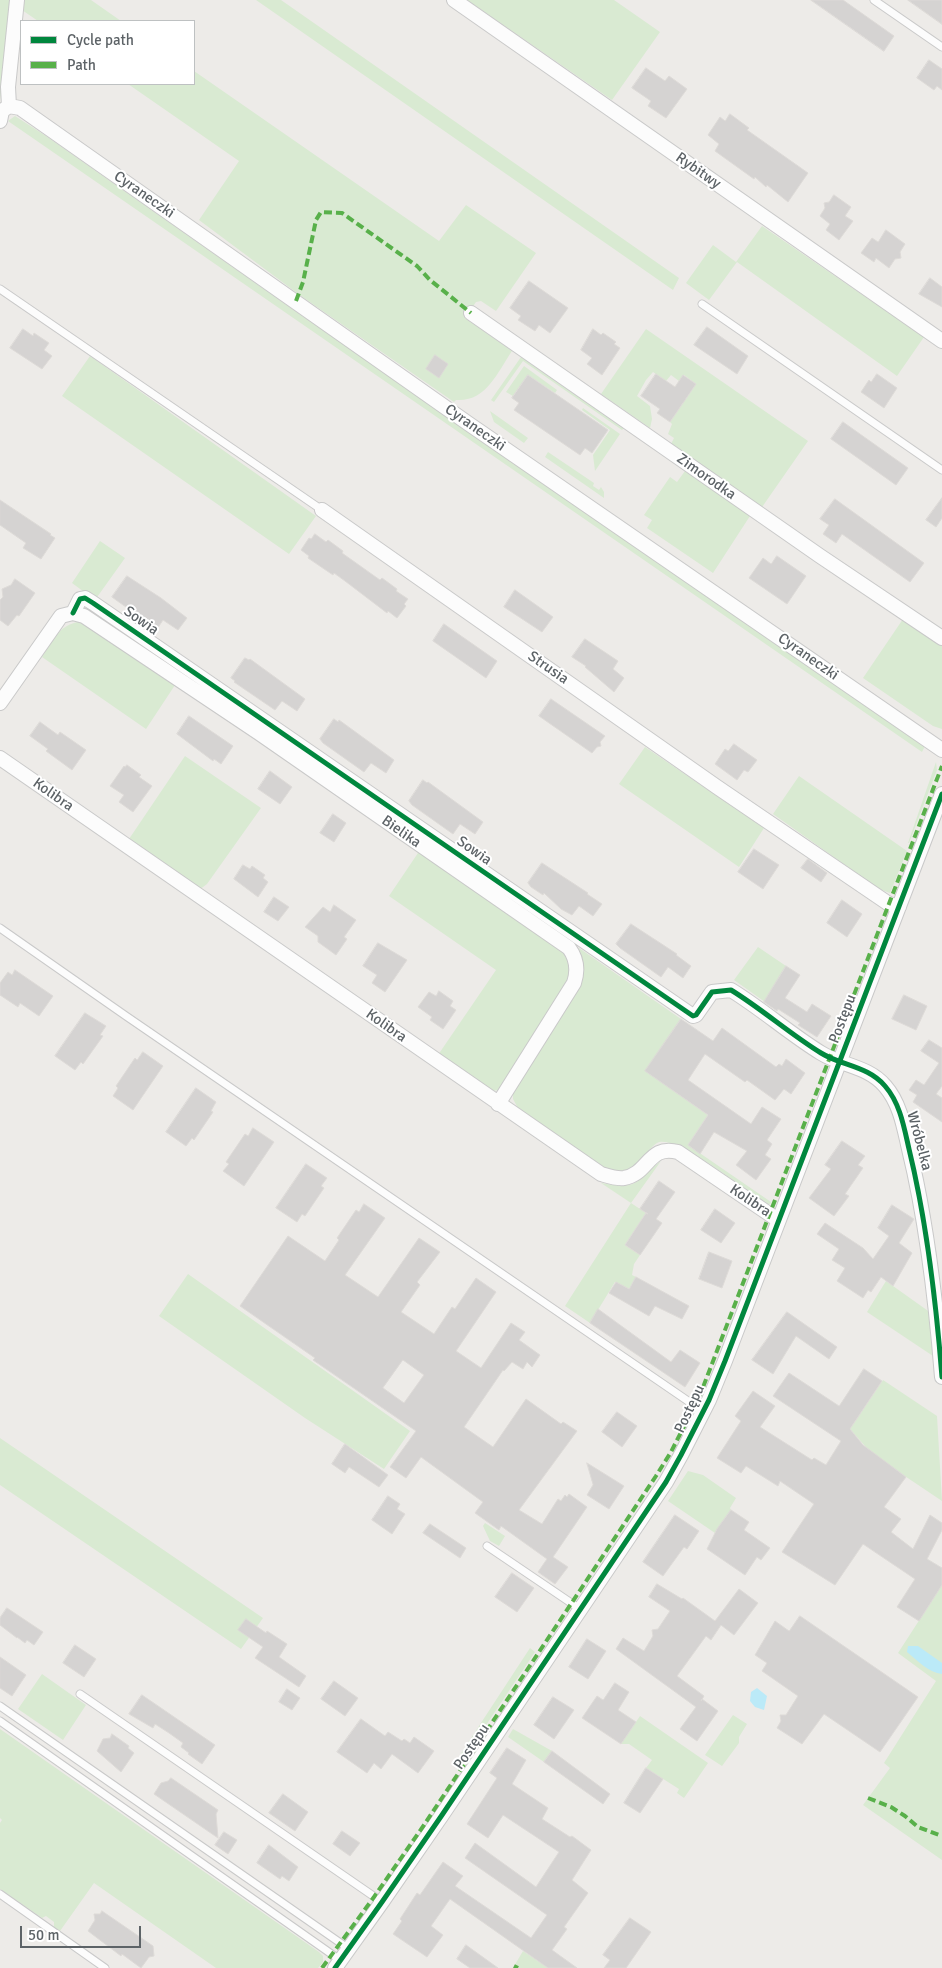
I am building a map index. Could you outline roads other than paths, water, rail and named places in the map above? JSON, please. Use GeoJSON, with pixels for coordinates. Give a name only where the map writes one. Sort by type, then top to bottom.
{"type":"FeatureCollection","features":[{"type":"Feature","properties":{"kind":"street"},"geometry":{"type":"LineString","coordinates":[[0,121],[2,111],[9,106],[8,87],[17,0]]}},
{"type":"Feature","properties":{"kind":"street","name":"Rybitwy"},"geometry":{"type":"LineString","coordinates":[[454,0],[942,341]]}},
{"type":"Feature","properties":{"kind":"street","name":"Cyraneczki"},"geometry":{"type":"LineString","coordinates":[[9,106],[20,108],[469,424],[942,750]]}},
{"type":"Feature","properties":{"kind":"street","name":"Zimorodka"},"geometry":{"type":"LineString","coordinates":[[471,314],[820,556],[942,638]]}},
{"type":"Feature","properties":{"kind":"street","name":"Strusia"},"geometry":{"type":"LineString","coordinates":[[322,510],[717,787],[889,904],[899,907]]}},
{"type":"Feature","properties":{"kind":"street","name":"Sowia"},"geometry":{"type":"LineString","coordinates":[[78,614],[80,599],[85,598],[693,1016],[696,1015],[712,992],[731,990],[822,1053],[840,1062]]}},
{"type":"Feature","properties":{"kind":"street"},"geometry":{"type":"LineString","coordinates":[[0,703],[61,616],[78,614]]}},
{"type":"Feature","properties":{"kind":"street","name":"Bielika"},"geometry":{"type":"LineString","coordinates":[[78,614],[258,733],[570,948],[574,954],[577,969],[574,983],[498,1104]]}},
{"type":"Feature","properties":{"kind":"street","name":"Kolibra"},"geometry":{"type":"LineString","coordinates":[[0,758],[601,1174],[624,1178],[639,1170],[657,1152],[667,1150],[678,1152],[778,1220]]}},
{"type":"Feature","properties":{"kind":"street","name":"Postępu"},"geometry":{"type":"LineString","coordinates":[[341,1959],[382,1902],[669,1477],[704,1412],[942,794]]}},
{"type":"Feature","properties":{"kind":"street","name":"Wróbelka"},"geometry":{"type":"LineString","coordinates":[[840,1062],[859,1068],[878,1079],[890,1093],[900,1113],[921,1198],[942,1377]]}},
{"type":"Feature","properties":{"kind":"lane"},"geometry":{"type":"LineString","coordinates":[[874,0],[942,47]]}},
{"type":"Feature","properties":{"kind":"lane","name":"Strusia"},"geometry":{"type":"LineString","coordinates":[[0,289],[201,425],[322,510]]}},
{"type":"Feature","properties":{"kind":"lane"},"geometry":{"type":"LineString","coordinates":[[702,304],[942,470]]}},
{"type":"Feature","properties":{"kind":"lane"},"geometry":{"type":"LineString","coordinates":[[0,928],[704,1412]]}},
{"type":"Feature","properties":{"kind":"lane"},"geometry":{"type":"LineString","coordinates":[[487,1546],[580,1609]]}},
{"type":"Feature","properties":{"kind":"lane"},"geometry":{"type":"LineString","coordinates":[[80,1694],[382,1902]]}},
{"type":"Feature","properties":{"kind":"lane"},"geometry":{"type":"LineString","coordinates":[[0,1706],[341,1959]]}},
{"type":"Feature","properties":{"kind":"lane"},"geometry":{"type":"LineString","coordinates":[[0,1721],[341,1959]]}},
{"type":"Feature","properties":{"kind":"lane"},"geometry":{"type":"LineString","coordinates":[[0,1894],[105,1968]]}},
{"type":"Feature","properties":{"kind":"water"},"geometry":{"type":"Polygon","coordinates":[[[908,1646],[918,1646],[942,1663],[942,1674],[928,1669],[919,1662],[907,1652],[908,1646]]]}},
{"type":"Feature","properties":{"kind":"water"},"geometry":{"type":"Polygon","coordinates":[[[757,1688],[767,1696],[764,1710],[755,1707],[750,1701],[751,1692],[757,1688]]]}}]}
